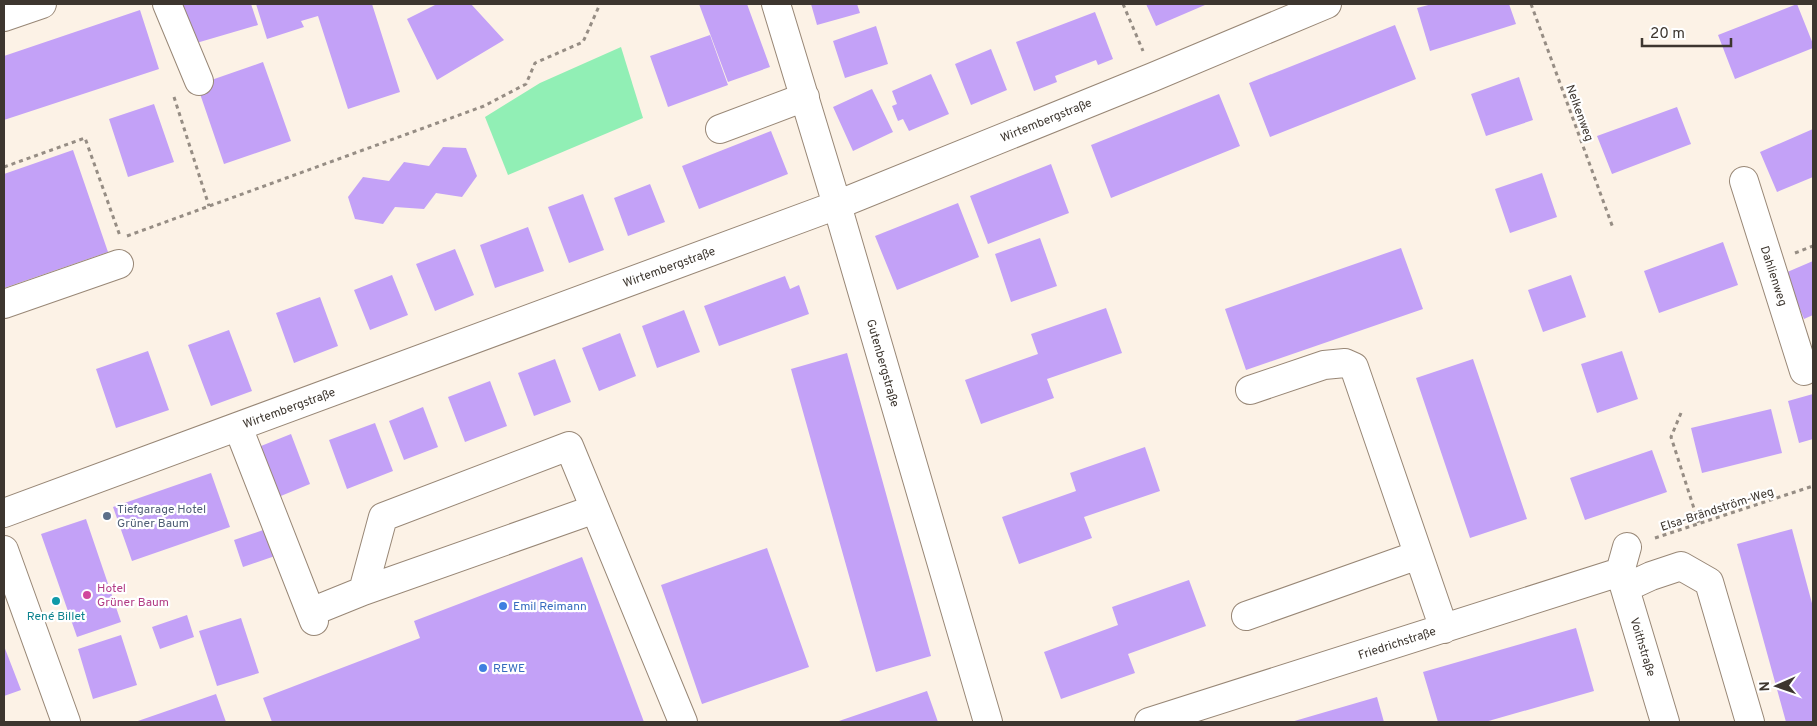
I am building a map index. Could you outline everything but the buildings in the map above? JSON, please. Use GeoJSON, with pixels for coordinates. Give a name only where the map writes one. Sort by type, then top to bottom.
{"type":"FeatureCollection","features":[{"type":"Feature","properties":{"kind":"street"},"geometry":{"type":"LineString","coordinates":[[4,17],[42,4]]}},
{"type":"Feature","properties":{"kind":"street"},"geometry":{"type":"LineString","coordinates":[[167,4],[199,81]]}},
{"type":"Feature","properties":{"kind":"street","name":"Gutenbergstraße"},"geometry":{"type":"LineString","coordinates":[[776,4],[838,205],[988,722]]}},
{"type":"Feature","properties":{"kind":"street","name":"Wirtembergstraße"},"geometry":{"type":"LineString","coordinates":[[4,513],[838,205],[1327,4]]}},
{"type":"Feature","properties":{"kind":"street"},"geometry":{"type":"LineString","coordinates":[[720,129],[805,97]]}},
{"type":"Feature","properties":{"kind":"street","name":"Dahlienweg"},"geometry":{"type":"LineString","coordinates":[[1744,182],[1804,371]]}},
{"type":"Feature","properties":{"kind":"street"},"geometry":{"type":"LineString","coordinates":[[4,304],[119,264]]}},
{"type":"Feature","properties":{"kind":"street"},"geometry":{"type":"LineString","coordinates":[[1250,390],[1324,365],[1345,363],[1354,367],[1444,629]]}},
{"type":"Feature","properties":{"kind":"street"},"geometry":{"type":"LineString","coordinates":[[238,427],[313,617],[363,591],[595,509]]}},
{"type":"Feature","properties":{"kind":"street"},"geometry":{"type":"LineString","coordinates":[[363,591],[383,517],[570,446],[683,722]]}},
{"type":"Feature","properties":{"kind":"street"},"geometry":{"type":"LineString","coordinates":[[4,550],[66,722]]}},
{"type":"Feature","properties":{"kind":"street"},"geometry":{"type":"LineString","coordinates":[[1246,616],[1418,555]]}},
{"type":"Feature","properties":{"kind":"street","name":"Friedrichstraße"},"geometry":{"type":"LineString","coordinates":[[1149,722],[1444,629],[1624,569],[1651,576],[1681,566],[1709,582],[1750,722]]}},
{"type":"Feature","properties":{"kind":"street","name":"Voithstraße"},"geometry":{"type":"LineString","coordinates":[[1624,569],[1665,722]]}},
{"type":"Feature","properties":{"kind":"path"},"geometry":{"type":"LineString","coordinates":[[4,166],[85,138],[121,238],[484,106],[526,84],[535,63],[583,42],[600,4]]}},
{"type":"Feature","properties":{"kind":"path"},"geometry":{"type":"LineString","coordinates":[[1123,4],[1153,77]]}},
{"type":"Feature","properties":{"kind":"path","name":"Nelkenweg"},"geometry":{"type":"LineString","coordinates":[[1531,4],[1614,228]]}},
{"type":"Feature","properties":{"kind":"path"},"geometry":{"type":"LineString","coordinates":[[174,96],[209,206]]}},
{"type":"Feature","properties":{"kind":"path"},"geometry":{"type":"LineString","coordinates":[[1680,413],[1671,438],[1699,524]]}},
{"type":"Feature","properties":{"kind":"path","name":"Elsa-Brändström-Weg"},"geometry":{"type":"LineString","coordinates":[[1624,569],[1699,524],[1813,486]]}},
{"type":"Feature","properties":{"kind":"green space"},"geometry":{"type":"Polygon","coordinates":[[[621,47],[643,118],[508,175],[485,117],[540,83],[621,47]]]}},
{"type":"Feature","properties":{"kind":"place","name":"Tiefgarage Hotel Grüner Baum"},"geometry":{"type":"Point","coordinates":[107,516]}},
{"type":"Feature","properties":{"kind":"place","name":"Hotel Grüner Baum"},"geometry":{"type":"Point","coordinates":[87,595]}},
{"type":"Feature","properties":{"kind":"place","name":"René Billet"},"geometry":{"type":"Point","coordinates":[56,601]}},
{"type":"Feature","properties":{"kind":"place","name":"Emil Reimann"},"geometry":{"type":"Point","coordinates":[503,606]}},
{"type":"Feature","properties":{"kind":"place","name":"REWE"},"geometry":{"type":"Point","coordinates":[483,668]}}]}
